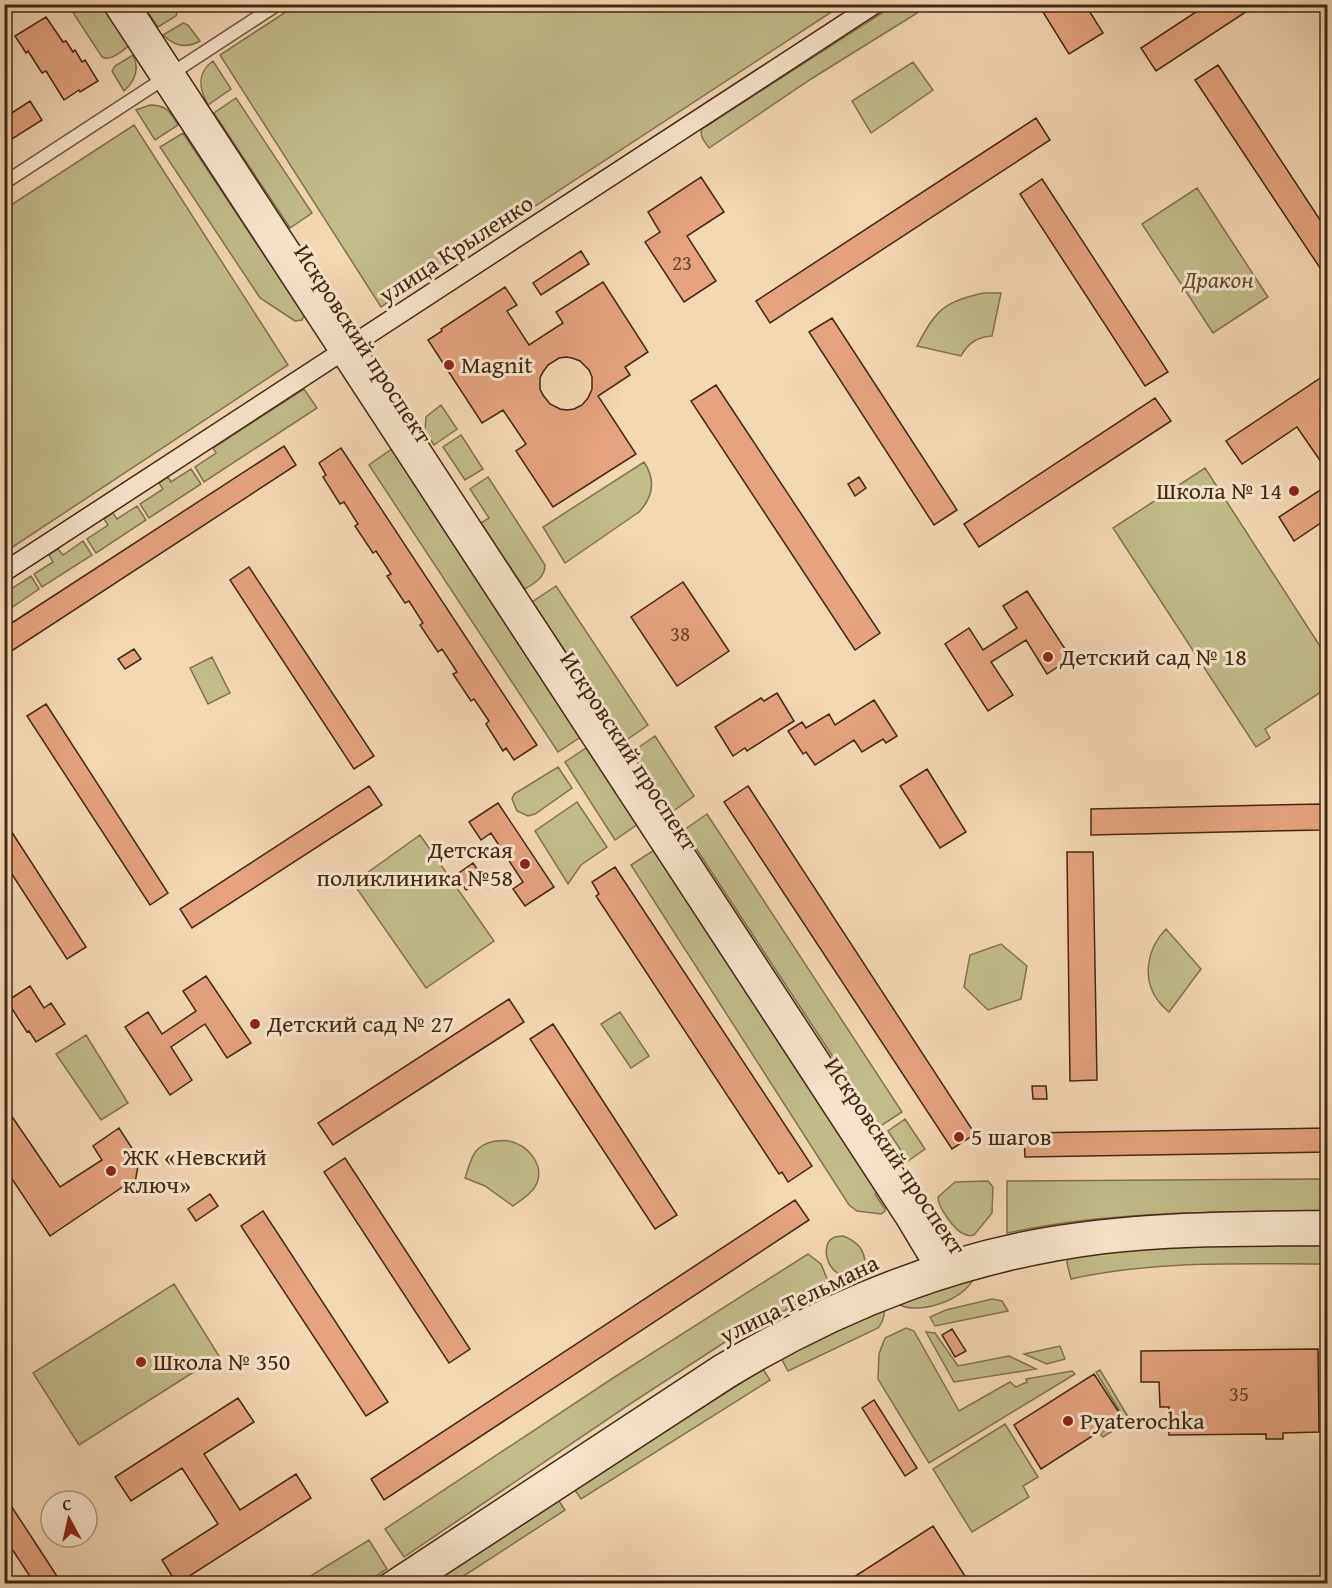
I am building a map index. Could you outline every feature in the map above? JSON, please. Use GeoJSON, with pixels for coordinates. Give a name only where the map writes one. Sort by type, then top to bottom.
{"type":"FeatureCollection","features":[{"type":"Feature","properties":{"kind":"street","name":"Искровский проспект"},"geometry":{"type":"LineString","coordinates":[[112,4],[168,77],[346,349],[914,1203],[944,1267]]}},
{"type":"Feature","properties":{"kind":"street","name":"Искровский проспект"},"geometry":{"type":"LineString","coordinates":[[130,4],[168,77]]}},
{"type":"Feature","properties":{"kind":"street"},"geometry":{"type":"LineString","coordinates":[[4,183],[278,4]]}},
{"type":"Feature","properties":{"kind":"street","name":"улица Крыленко"},"geometry":{"type":"LineString","coordinates":[[4,572],[874,4]]}},
{"type":"Feature","properties":{"kind":"street","name":"улица Тельмана"},"geometry":{"type":"LineString","coordinates":[[386,1584],[701,1377],[750,1347],[829,1305],[1028,1241],[1145,1225],[1328,1220]]}},
{"type":"Feature","properties":{"kind":"street","name":"улица Тельмана"},"geometry":{"type":"LineString","coordinates":[[414,1584],[768,1355],[837,1319],[889,1298],[944,1267],[1106,1244],[1192,1238],[1328,1236]]}},
{"type":"Feature","properties":{"kind":"green space"},"geometry":{"type":"Polygon","coordinates":[[[298,4],[842,5],[381,307],[220,55],[298,4]]]}},
{"type":"Feature","properties":{"kind":"green space"},"geometry":{"type":"Polygon","coordinates":[[[68,5],[102,5],[129,46],[112,57],[102,57],[68,5]]]}},
{"type":"Feature","properties":{"kind":"green space"},"geometry":{"type":"Polygon","coordinates":[[[143,5],[175,5],[177,13],[176,16],[158,27],[143,5]]]}},
{"type":"Feature","properties":{"kind":"green space"},"geometry":{"type":"Polygon","coordinates":[[[894,5],[930,5],[811,79],[709,148],[702,137],[702,129],[894,5]]]}},
{"type":"Feature","properties":{"kind":"green space"},"geometry":{"type":"Polygon","coordinates":[[[183,23],[188,25],[200,41],[185,46],[171,42],[163,35],[183,23]]]}},
{"type":"Feature","properties":{"kind":"green space"},"geometry":{"type":"Polygon","coordinates":[[[133,55],[136,65],[135,74],[124,91],[112,71],[115,66],[133,55]]]}},
{"type":"Feature","properties":{"kind":"green space"},"geometry":{"type":"Polygon","coordinates":[[[213,61],[231,89],[208,105],[201,82],[204,71],[213,61]]]}},
{"type":"Feature","properties":{"kind":"green space"},"geometry":{"type":"Polygon","coordinates":[[[913,62],[933,90],[871,133],[852,101],[913,62]]]}},
{"type":"Feature","properties":{"kind":"green space"},"geometry":{"type":"Polygon","coordinates":[[[236,98],[312,213],[290,228],[214,113],[236,98]]]}},
{"type":"Feature","properties":{"kind":"green space"},"geometry":{"type":"Polygon","coordinates":[[[150,105],[160,106],[167,110],[178,125],[155,140],[136,110],[150,105]]]}},
{"type":"Feature","properties":{"kind":"green space"},"geometry":{"type":"Polygon","coordinates":[[[134,125],[288,365],[5,552],[5,209],[134,125]]]}},
{"type":"Feature","properties":{"kind":"green space"},"geometry":{"type":"Polygon","coordinates":[[[183,133],[304,315],[302,320],[295,321],[260,298],[160,147],[183,133]]]}},
{"type":"Feature","properties":{"kind":"green space","name":"Дракон"},"geometry":{"type":"Polygon","coordinates":[[[1197,188],[1268,297],[1213,333],[1142,224],[1197,188]]]}},
{"type":"Feature","properties":{"kind":"green space"},"geometry":{"type":"Polygon","coordinates":[[[984,293],[1001,293],[992,336],[974,342],[961,356],[917,346],[929,324],[942,309],[959,300],[984,293]]]}},
{"type":"Feature","properties":{"kind":"green space"},"geometry":{"type":"Polygon","coordinates":[[[304,389],[317,408],[204,482],[195,467],[216,453],[213,448],[304,389]]]}},
{"type":"Feature","properties":{"kind":"green space"},"geometry":{"type":"Polygon","coordinates":[[[441,405],[457,429],[434,445],[425,431],[426,417],[441,405]]]}},
{"type":"Feature","properties":{"kind":"green space"},"geometry":{"type":"Polygon","coordinates":[[[461,435],[483,469],[465,480],[443,447],[461,435]]]}},
{"type":"Feature","properties":{"kind":"green space"},"geometry":{"type":"Polygon","coordinates":[[[393,448],[582,736],[558,752],[369,465],[393,448]]]}},
{"type":"Feature","properties":{"kind":"green space"},"geometry":{"type":"Polygon","coordinates":[[[644,462],[650,475],[651,488],[644,506],[639,512],[565,563],[543,527],[644,462]]]}},
{"type":"Feature","properties":{"kind":"green space"},"geometry":{"type":"Polygon","coordinates":[[[1205,468],[1327,657],[1327,688],[1265,729],[1270,738],[1256,747],[1113,528],[1205,468]]]}},
{"type":"Feature","properties":{"kind":"green space"},"geometry":{"type":"Polygon","coordinates":[[[191,469],[201,484],[149,518],[140,504],[163,489],[159,483],[168,477],[171,482],[191,469]]]}},
{"type":"Feature","properties":{"kind":"green space"},"geometry":{"type":"Polygon","coordinates":[[[488,477],[545,565],[541,577],[525,589],[481,523],[489,518],[470,489],[488,477]]]}},
{"type":"Feature","properties":{"kind":"green space"},"geometry":{"type":"Polygon","coordinates":[[[137,506],[146,520],[96,553],[87,539],[108,525],[104,519],[113,513],[117,519],[137,506]]]}},
{"type":"Feature","properties":{"kind":"green space"},"geometry":{"type":"Polygon","coordinates":[[[83,541],[92,555],[42,587],[34,574],[53,562],[49,555],[58,549],[63,555],[83,541]]]}},
{"type":"Feature","properties":{"kind":"green space"},"geometry":{"type":"Polygon","coordinates":[[[31,576],[39,589],[5,612],[5,586],[8,591],[31,576]]]}},
{"type":"Feature","properties":{"kind":"green space"},"geometry":{"type":"Polygon","coordinates":[[[556,586],[648,725],[625,741],[532,602],[556,586]]]}},
{"type":"Feature","properties":{"kind":"green space"},"geometry":{"type":"Polygon","coordinates":[[[212,657],[230,693],[208,704],[190,668],[212,657]]]}},
{"type":"Feature","properties":{"kind":"green space"},"geometry":{"type":"Polygon","coordinates":[[[655,736],[694,796],[672,812],[632,752],[655,736]]]}},
{"type":"Feature","properties":{"kind":"green space"},"geometry":{"type":"Polygon","coordinates":[[[589,746],[638,824],[615,840],[565,762],[589,746]]]}},
{"type":"Feature","properties":{"kind":"green space"},"geometry":{"type":"Polygon","coordinates":[[[558,767],[572,788],[535,814],[528,816],[517,811],[512,799],[514,794],[558,767]]]}},
{"type":"Feature","properties":{"kind":"green space"},"geometry":{"type":"Polygon","coordinates":[[[577,802],[607,847],[581,865],[568,884],[535,831],[577,802]]]}},
{"type":"Feature","properties":{"kind":"green space"},"geometry":{"type":"Polygon","coordinates":[[[707,814],[902,1112],[879,1127],[684,830],[707,814]]]}},
{"type":"Feature","properties":{"kind":"green space"},"geometry":{"type":"Polygon","coordinates":[[[420,835],[494,941],[426,988],[353,883],[420,835]]]}},
{"type":"Feature","properties":{"kind":"green space"},"geometry":{"type":"Polygon","coordinates":[[[654,850],[878,1191],[875,1194],[885,1209],[881,1214],[857,1211],[849,1205],[631,865],[654,850]]]}},
{"type":"Feature","properties":{"kind":"green space"},"geometry":{"type":"Polygon","coordinates":[[[1166,929],[1201,969],[1169,1012],[1153,993],[1148,974],[1154,945],[1166,929]]]}},
{"type":"Feature","properties":{"kind":"green space"},"geometry":{"type":"Polygon","coordinates":[[[1001,944],[1027,966],[1021,999],[988,1010],[964,987],[970,955],[1001,944]]]}},
{"type":"Feature","properties":{"kind":"green space"},"geometry":{"type":"Polygon","coordinates":[[[620,1012],[649,1056],[631,1068],[601,1024],[620,1012]]]}},
{"type":"Feature","properties":{"kind":"green space"},"geometry":{"type":"Polygon","coordinates":[[[86,1035],[128,1103],[101,1120],[56,1054],[86,1035]]]}},
{"type":"Feature","properties":{"kind":"green space"},"geometry":{"type":"Polygon","coordinates":[[[905,1119],[925,1149],[908,1161],[888,1131],[905,1119]]]}},
{"type":"Feature","properties":{"kind":"green space"},"geometry":{"type":"Polygon","coordinates":[[[495,1141],[516,1143],[533,1156],[538,1169],[539,1176],[533,1190],[513,1206],[485,1186],[465,1178],[477,1150],[495,1141]]]}},
{"type":"Feature","properties":{"kind":"green space"},"geometry":{"type":"Polygon","coordinates":[[[1327,1179],[1327,1211],[1207,1212],[1126,1216],[1047,1225],[1007,1233],[1007,1181],[1327,1179]]]}},
{"type":"Feature","properties":{"kind":"green space"},"geometry":{"type":"Polygon","coordinates":[[[988,1181],[993,1187],[992,1213],[974,1235],[969,1236],[960,1232],[947,1218],[938,1197],[955,1182],[988,1181]]]}},
{"type":"Feature","properties":{"kind":"green space"},"geometry":{"type":"Polygon","coordinates":[[[843,1236],[856,1244],[864,1256],[865,1267],[854,1274],[844,1275],[836,1272],[827,1258],[828,1243],[834,1237],[843,1236]]]}},
{"type":"Feature","properties":{"kind":"green space"},"geometry":{"type":"Polygon","coordinates":[[[1327,1244],[1327,1264],[1167,1266],[1071,1279],[1067,1263],[1068,1257],[1147,1248],[1327,1244]]]}},
{"type":"Feature","properties":{"kind":"green space"},"geometry":{"type":"Polygon","coordinates":[[[808,1254],[821,1264],[828,1281],[804,1291],[805,1300],[728,1340],[404,1557],[385,1529],[613,1378],[808,1254]]]}},
{"type":"Feature","properties":{"kind":"green space"},"geometry":{"type":"Polygon","coordinates":[[[974,1278],[961,1293],[940,1304],[917,1308],[898,1304],[974,1278]]]}},
{"type":"Feature","properties":{"kind":"green space"},"geometry":{"type":"Polygon","coordinates":[[[174,1284],[219,1356],[79,1445],[33,1373],[174,1284]]]}},
{"type":"Feature","properties":{"kind":"green space"},"geometry":{"type":"Polygon","coordinates":[[[992,1299],[1002,1301],[1008,1311],[935,1326],[930,1317],[946,1310],[992,1299]]]}},
{"type":"Feature","properties":{"kind":"green space"},"geometry":{"type":"Polygon","coordinates":[[[884,1309],[883,1319],[878,1328],[788,1371],[781,1358],[884,1309]]]}},
{"type":"Feature","properties":{"kind":"green space"},"geometry":{"type":"Polygon","coordinates":[[[906,1328],[914,1331],[959,1411],[1010,1382],[1016,1387],[1027,1382],[1026,1379],[1072,1371],[1075,1374],[929,1463],[878,1379],[879,1354],[885,1338],[906,1328]]]}},
{"type":"Feature","properties":{"kind":"green space"},"geometry":{"type":"Polygon","coordinates":[[[926,1332],[935,1333],[958,1366],[1009,1356],[1036,1369],[954,1382],[926,1332]]]}},
{"type":"Feature","properties":{"kind":"green space"},"geometry":{"type":"Polygon","coordinates":[[[1060,1346],[1065,1359],[1047,1364],[1024,1354],[1060,1346]]]}},
{"type":"Feature","properties":{"kind":"green space"},"geometry":{"type":"Polygon","coordinates":[[[763,1369],[770,1380],[581,1499],[574,1489],[763,1369]]]}},
{"type":"Feature","properties":{"kind":"green space"},"geometry":{"type":"Polygon","coordinates":[[[1100,1370],[1130,1420],[1103,1437],[1100,1434],[1124,1418],[1096,1372],[1100,1370]]]}},
{"type":"Feature","properties":{"kind":"green space"},"geometry":{"type":"Polygon","coordinates":[[[1005,1424],[1038,1477],[1023,1486],[1029,1497],[972,1532],[933,1469],[1005,1424]]]}},
{"type":"Feature","properties":{"kind":"green space"},"geometry":{"type":"Polygon","coordinates":[[[557,1498],[565,1510],[453,1583],[428,1584],[557,1498]]]}},
{"type":"Feature","properties":{"kind":"green space"},"geometry":{"type":"Polygon","coordinates":[[[369,1540],[387,1569],[365,1583],[299,1583],[369,1540]]]}},
{"type":"Feature","properties":{"kind":"building"},"geometry":{"type":"Polygon","coordinates":[[[1038,4],[1085,4],[1103,33],[1069,54],[1038,4]]]}},
{"type":"Feature","properties":{"kind":"building"},"geometry":{"type":"Polygon","coordinates":[[[1208,4],[1258,4],[1156,71],[1141,48],[1208,4]]]}},
{"type":"Feature","properties":{"kind":"building"},"geometry":{"type":"Polygon","coordinates":[[[46,17],[63,42],[66,41],[73,52],[75,50],[82,62],[85,60],[98,81],[64,100],[46,71],[42,73],[15,36],[46,17]]]}},
{"type":"Feature","properties":{"kind":"building"},"geometry":{"type":"Polygon","coordinates":[[[1218,65],[1328,232],[1328,280],[1195,80],[1218,65]]]}},
{"type":"Feature","properties":{"kind":"building"},"geometry":{"type":"Polygon","coordinates":[[[30,101],[42,120],[4,144],[4,118],[30,101]]]}},
{"type":"Feature","properties":{"kind":"building"},"geometry":{"type":"Polygon","coordinates":[[[1036,118],[1050,140],[770,323],[756,301],[1036,118]]]}},
{"type":"Feature","properties":{"kind":"building"},"geometry":{"type":"Polygon","coordinates":[[[701,177],[724,212],[687,236],[716,281],[684,302],[645,242],[660,232],[648,212],[701,177]]]}},
{"type":"Feature","properties":{"kind":"building"},"geometry":{"type":"Polygon","coordinates":[[[1042,179],[1168,372],[1145,386],[1020,194],[1042,179]]]}},
{"type":"Feature","properties":{"kind":"building"},"geometry":{"type":"Polygon","coordinates":[[[581,251],[589,264],[541,295],[533,283],[581,251]]]}},
{"type":"Feature","properties":{"kind":"building"},"geometry":{"type":"Polygon","coordinates":[[[603,282],[648,352],[625,367],[630,375],[598,396],[636,454],[553,507],[516,451],[526,444],[503,410],[482,423],[428,340],[505,287],[517,305],[507,311],[529,345],[563,323],[556,312],[603,282]],[[559,358],[548,365],[540,378],[540,389],[543,395],[550,404],[560,409],[574,409],[582,405],[592,389],[592,377],[589,370],[580,361],[572,358],[559,358]]]}},
{"type":"Feature","properties":{"kind":"building"},"geometry":{"type":"Polygon","coordinates":[[[832,318],[957,510],[934,525],[809,332],[832,318]]]}},
{"type":"Feature","properties":{"kind":"building"},"geometry":{"type":"Polygon","coordinates":[[[1328,373],[1328,406],[1320,411],[1328,422],[1328,472],[1297,427],[1242,464],[1226,441],[1328,373]]]}},
{"type":"Feature","properties":{"kind":"building"},"geometry":{"type":"Polygon","coordinates":[[[716,385],[880,633],[855,650],[691,401],[716,385]]]}},
{"type":"Feature","properties":{"kind":"building"},"geometry":{"type":"Polygon","coordinates":[[[1155,398],[1171,421],[979,547],[964,524],[1155,398]]]}},
{"type":"Feature","properties":{"kind":"building"},"geometry":{"type":"Polygon","coordinates":[[[284,446],[296,465],[10,652],[4,644],[4,628],[284,446]]]}},
{"type":"Feature","properties":{"kind":"building"},"geometry":{"type":"Polygon","coordinates":[[[341,448],[537,745],[514,760],[506,748],[503,751],[486,724],[489,721],[474,699],[471,701],[453,674],[457,672],[442,649],[438,652],[420,625],[423,623],[409,601],[405,603],[387,576],[391,574],[355,526],[358,524],[344,502],[340,504],[323,477],[326,475],[319,463],[341,448]]]}},
{"type":"Feature","properties":{"kind":"building"},"geometry":{"type":"Polygon","coordinates":[[[859,477],[866,488],[855,496],[848,484],[859,477]]]}},
{"type":"Feature","properties":{"kind":"building"},"geometry":{"type":"Polygon","coordinates":[[[1328,485],[1328,518],[1294,541],[1279,517],[1328,485]]]}},
{"type":"Feature","properties":{"kind":"building"},"geometry":{"type":"Polygon","coordinates":[[[249,567],[374,756],[354,769],[230,580],[249,567]]]}},
{"type":"Feature","properties":{"kind":"building"},"geometry":{"type":"Polygon","coordinates":[[[683,582],[729,651],[677,686],[631,617],[683,582]]]}},
{"type":"Feature","properties":{"kind":"building"},"geometry":{"type":"Polygon","coordinates":[[[1027,591],[1071,658],[1047,674],[1026,640],[991,662],[1013,695],[988,711],[945,644],[969,628],[983,650],[1017,628],[1003,606],[1027,591]]]}},
{"type":"Feature","properties":{"kind":"building"},"geometry":{"type":"Polygon","coordinates":[[[134,649],[141,659],[125,669],[118,659],[134,649]]]}},
{"type":"Feature","properties":{"kind":"building"},"geometry":{"type":"Polygon","coordinates":[[[777,693],[794,721],[747,751],[745,748],[733,756],[715,727],[761,698],[764,701],[777,693]]]}},
{"type":"Feature","properties":{"kind":"building"},"geometry":{"type":"Polygon","coordinates":[[[874,700],[897,736],[886,743],[883,739],[862,752],[854,740],[815,765],[806,752],[803,754],[788,731],[802,722],[806,728],[829,714],[835,725],[874,700]]]}},
{"type":"Feature","properties":{"kind":"building"},"geometry":{"type":"Polygon","coordinates":[[[46,704],[168,893],[150,905],[27,716],[46,704]]]}},
{"type":"Feature","properties":{"kind":"building"},"geometry":{"type":"Polygon","coordinates":[[[927,769],[966,832],[940,848],[900,786],[927,769]]]}},
{"type":"Feature","properties":{"kind":"building"},"geometry":{"type":"Polygon","coordinates":[[[369,786],[382,805],[192,928],[180,909],[369,786]]]}},
{"type":"Feature","properties":{"kind":"building"},"geometry":{"type":"Polygon","coordinates":[[[748,786],[975,1134],[952,1149],[724,802],[748,786]]]}},
{"type":"Feature","properties":{"kind":"building","name":"Детская поликлиника №58"},"geometry":{"type":"Polygon","coordinates":[[[498,803],[554,887],[525,906],[513,889],[523,882],[491,833],[481,840],[469,822],[498,803]]]}},
{"type":"Feature","properties":{"kind":"building"},"geometry":{"type":"Polygon","coordinates":[[[1321,804],[1321,830],[1091,835],[1091,809],[1321,804]]]}},
{"type":"Feature","properties":{"kind":"building"},"geometry":{"type":"Polygon","coordinates":[[[4,820],[86,947],[67,959],[4,862],[4,820]]]}},
{"type":"Feature","properties":{"kind":"building"},"geometry":{"type":"Polygon","coordinates":[[[1067,852],[1093,852],[1097,1080],[1070,1081],[1067,852]]]}},
{"type":"Feature","properties":{"kind":"building"},"geometry":{"type":"Polygon","coordinates":[[[473,863],[483,878],[466,890],[456,875],[473,863]]]}},
{"type":"Feature","properties":{"kind":"building"},"geometry":{"type":"Polygon","coordinates":[[[615,867],[812,1166],[788,1182],[782,1172],[779,1174],[596,896],[599,894],[592,882],[615,867]]]}},
{"type":"Feature","properties":{"kind":"building"},"geometry":{"type":"Polygon","coordinates":[[[206,976],[251,1043],[227,1058],[205,1024],[171,1047],[192,1080],[170,1095],[125,1027],[148,1012],[162,1034],[196,1011],[183,991],[206,976]]]}},
{"type":"Feature","properties":{"kind":"building"},"geometry":{"type":"Polygon","coordinates":[[[30,986],[44,1008],[51,1003],[65,1024],[36,1042],[7,1001],[30,986]]]}},
{"type":"Feature","properties":{"kind":"building"},"geometry":{"type":"Polygon","coordinates":[[[509,999],[524,1022],[333,1145],[318,1123],[509,999]]]}},
{"type":"Feature","properties":{"kind":"building"},"geometry":{"type":"Polygon","coordinates":[[[553,1024],[677,1215],[655,1229],[530,1039],[553,1024]]]}},
{"type":"Feature","properties":{"kind":"building"},"geometry":{"type":"Polygon","coordinates":[[[1032,1086],[1046,1086],[1047,1099],[1033,1099],[1032,1086]]]}},
{"type":"Feature","properties":{"kind":"building","name":"ЖК «Невский ключ»"},"geometry":{"type":"Polygon","coordinates":[[[4,1105],[60,1187],[102,1160],[93,1146],[119,1128],[142,1164],[138,1166],[134,1188],[124,1186],[50,1236],[4,1167],[4,1105]]]}},
{"type":"Feature","properties":{"kind":"building"},"geometry":{"type":"Polygon","coordinates":[[[1328,1128],[1328,1152],[1025,1157],[1024,1133],[1328,1128]]]}},
{"type":"Feature","properties":{"kind":"building"},"geometry":{"type":"Polygon","coordinates":[[[345,1158],[470,1349],[449,1363],[324,1172],[345,1158]]]}},
{"type":"Feature","properties":{"kind":"building"},"geometry":{"type":"Polygon","coordinates":[[[210,1194],[218,1206],[196,1221],[188,1209],[210,1194]]]}},
{"type":"Feature","properties":{"kind":"building"},"geometry":{"type":"Polygon","coordinates":[[[795,1200],[809,1220],[384,1500],[371,1479],[795,1200]]]}},
{"type":"Feature","properties":{"kind":"building"},"geometry":{"type":"Polygon","coordinates":[[[263,1211],[388,1402],[366,1416],[241,1226],[263,1211]]]}},
{"type":"Feature","properties":{"kind":"building"},"geometry":{"type":"Polygon","coordinates":[[[952,1329],[966,1351],[955,1357],[942,1335],[952,1329]]]}},
{"type":"Feature","properties":{"kind":"building"},"geometry":{"type":"Polygon","coordinates":[[[1318,1349],[1319,1432],[1283,1433],[1283,1439],[1266,1439],[1266,1434],[1169,1435],[1169,1407],[1160,1407],[1159,1382],[1141,1382],[1141,1351],[1318,1349]]]}},
{"type":"Feature","properties":{"kind":"building","name":"Pyaterochka"},"geometry":{"type":"Polygon","coordinates":[[[1094,1374],[1122,1417],[1041,1469],[1014,1425],[1094,1374]]]}},
{"type":"Feature","properties":{"kind":"building"},"geometry":{"type":"Polygon","coordinates":[[[238,1398],[254,1422],[204,1454],[240,1510],[296,1474],[311,1498],[177,1584],[162,1560],[218,1524],[182,1468],[131,1501],[115,1477],[238,1398]]]}},
{"type":"Feature","properties":{"kind":"building"},"geometry":{"type":"Polygon","coordinates":[[[874,1400],[917,1468],[905,1476],[862,1408],[874,1400]]]}},
{"type":"Feature","properties":{"kind":"building"},"geometry":{"type":"Polygon","coordinates":[[[4,1495],[62,1584],[35,1584],[4,1537],[4,1495]]]}},
{"type":"Feature","properties":{"kind":"building"},"geometry":{"type":"Polygon","coordinates":[[[933,1526],[970,1584],[843,1584],[933,1526]]]}},
{"type":"Feature","properties":{"kind":"place","name":"Magnit"},"geometry":{"type":"Point","coordinates":[449,365]}},
{"type":"Feature","properties":{"kind":"place","name":"Школа № 14"},"geometry":{"type":"Point","coordinates":[1294,491]}},
{"type":"Feature","properties":{"kind":"place","name":"Детский сад № 18"},"geometry":{"type":"Point","coordinates":[1048,657]}},
{"type":"Feature","properties":{"kind":"place","name":"Детская поликлиника №58"},"geometry":{"type":"Point","coordinates":[525,864]}},
{"type":"Feature","properties":{"kind":"place","name":"Детский сад № 27"},"geometry":{"type":"Point","coordinates":[255,1024]}},
{"type":"Feature","properties":{"kind":"place","name":"5 шагов"},"geometry":{"type":"Point","coordinates":[959,1137]}},
{"type":"Feature","properties":{"kind":"place","name":"ЖК «Невский ключ»"},"geometry":{"type":"Point","coordinates":[111,1171]}},
{"type":"Feature","properties":{"kind":"place","name":"Школа № 350"},"geometry":{"type":"Point","coordinates":[141,1362]}},
{"type":"Feature","properties":{"kind":"place","name":"Pyaterochka"},"geometry":{"type":"Point","coordinates":[1068,1421]}}]}
